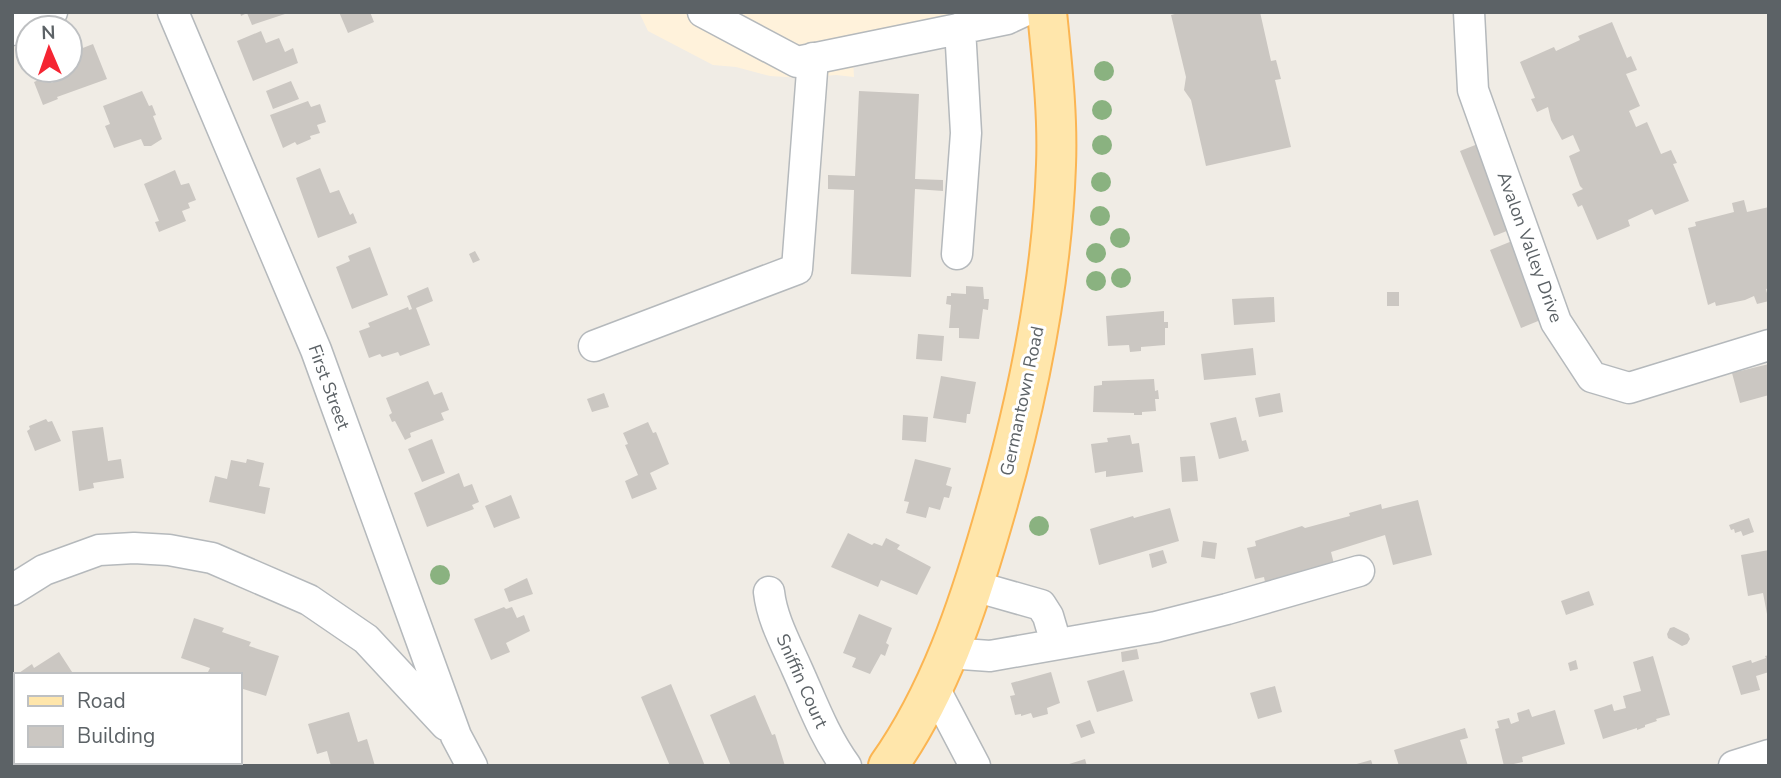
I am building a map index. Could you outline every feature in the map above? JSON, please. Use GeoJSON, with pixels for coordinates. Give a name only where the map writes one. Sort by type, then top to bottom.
{"type":"FeatureCollection","features":[{"type":"Feature","properties":{"kind":"main road","name":"Germantown Road"},"geometry":{"type":"LineString","coordinates":[[888,766],[941,669],[974,586],[1023,407],[1046,280],[1056,165],[1053,65],[1047,12]]}},
{"type":"Feature","properties":{"kind":"street"},"geometry":{"type":"LineString","coordinates":[[12,30],[52,12]]}},
{"type":"Feature","properties":{"kind":"street","name":"First Street"},"geometry":{"type":"LineString","coordinates":[[173,12],[316,349],[456,736],[472,766]]}},
{"type":"Feature","properties":{"kind":"street"},"geometry":{"type":"LineString","coordinates":[[703,12],[797,62],[1007,19],[1022,12]]}},
{"type":"Feature","properties":{"kind":"street","name":"Avalon Valley Drive"},"geometry":{"type":"LineString","coordinates":[[1469,12],[1473,89],[1556,322],[1592,377],[1629,388],[1769,345]]}},
{"type":"Feature","properties":{"kind":"street"},"geometry":{"type":"LineString","coordinates":[[957,254],[966,133],[960,28]]}},
{"type":"Feature","properties":{"kind":"street"},"geometry":{"type":"LineString","coordinates":[[594,346],[797,269],[813,58]]}},
{"type":"Feature","properties":{"kind":"street"},"geometry":{"type":"LineString","coordinates":[[12,590],[44,570],[99,550],[169,550],[212,558],[309,600],[366,639],[456,736]]}},
{"type":"Feature","properties":{"kind":"street"},"geometry":{"type":"LineString","coordinates":[[975,766],[941,669],[990,656],[1179,621],[1359,570]]}},
{"type":"Feature","properties":{"kind":"street"},"geometry":{"type":"LineString","coordinates":[[974,586],[1041,605],[1048,616],[1056,643]]}},
{"type":"Feature","properties":{"kind":"street","name":"Sniffin Court"},"geometry":{"type":"LineString","coordinates":[[769,592],[770,607],[794,662],[831,745],[846,766]]}},
{"type":"Feature","properties":{"kind":"street"},"geometry":{"type":"LineString","coordinates":[[1734,766],[1769,755]]}},
{"type":"Feature","properties":{"kind":"shaded area"},"geometry":{"type":"Polygon","coordinates":[[[639,12],[998,12],[852,41],[854,77],[836,75],[802,78],[770,76],[736,67],[713,65],[648,31],[639,12]]]}},
{"type":"Feature","properties":{"kind":"building"},"geometry":{"type":"Polygon","coordinates":[[[240,12],[288,13],[252,25],[247,13],[241,16],[240,12]]]}},
{"type":"Feature","properties":{"kind":"building"},"geometry":{"type":"Polygon","coordinates":[[[339,12],[370,12],[374,22],[348,33],[339,12]]]}},
{"type":"Feature","properties":{"kind":"building"},"geometry":{"type":"Polygon","coordinates":[[[1182,12],[1260,12],[1271,61],[1276,60],[1281,79],[1275,80],[1291,147],[1206,166],[1191,100],[1184,90],[1186,77],[1171,15],[1182,12]]]}},
{"type":"Feature","properties":{"kind":"building"},"geometry":{"type":"Polygon","coordinates":[[[1612,22],[1627,58],[1631,56],[1637,70],[1626,74],[1640,106],[1629,111],[1636,127],[1647,122],[1661,154],[1671,150],[1677,163],[1673,164],[1689,201],[1655,215],[1652,209],[1628,220],[1630,226],[1597,240],[1582,205],[1578,207],[1572,194],[1583,189],[1569,156],[1580,151],[1573,135],[1562,140],[1551,120],[1548,107],[1537,112],[1531,99],[1535,98],[1520,62],[1554,47],[1556,51],[1580,40],[1578,36],[1612,22]]]}},
{"type":"Feature","properties":{"kind":"building"},"geometry":{"type":"Polygon","coordinates":[[[261,31],[266,43],[279,38],[285,52],[293,48],[298,63],[253,81],[237,41],[261,31]]]}},
{"type":"Feature","properties":{"kind":"building"},"geometry":{"type":"Polygon","coordinates":[[[93,44],[107,79],[57,97],[58,99],[43,105],[35,84],[84,84],[84,48],[93,44]]]}},
{"type":"Feature","properties":{"kind":"building"},"geometry":{"type":"Polygon","coordinates":[[[291,81],[299,99],[273,109],[266,91],[291,81]]]}},
{"type":"Feature","properties":{"kind":"building"},"geometry":{"type":"Polygon","coordinates":[[[142,91],[149,106],[152,105],[156,115],[153,116],[162,139],[151,146],[144,146],[141,139],[114,148],[105,126],[110,124],[103,106],[142,91]]]}},
{"type":"Feature","properties":{"kind":"building"},"geometry":{"type":"Polygon","coordinates":[[[859,91],[919,94],[915,179],[943,180],[943,191],[915,189],[911,277],[851,274],[854,190],[828,189],[828,175],[855,176],[859,91]]]}},
{"type":"Feature","properties":{"kind":"building"},"geometry":{"type":"Polygon","coordinates":[[[308,101],[311,107],[320,104],[326,122],[317,125],[320,133],[310,136],[311,139],[283,148],[270,115],[308,101]]]}},
{"type":"Feature","properties":{"kind":"building"},"geometry":{"type":"Polygon","coordinates":[[[1483,142],[1517,227],[1494,236],[1460,151],[1483,142]]]}},
{"type":"Feature","properties":{"kind":"building"},"geometry":{"type":"Polygon","coordinates":[[[320,168],[330,193],[339,190],[350,215],[353,213],[357,223],[318,238],[296,178],[320,168]]]}},
{"type":"Feature","properties":{"kind":"building"},"geometry":{"type":"Polygon","coordinates":[[[175,170],[181,185],[189,183],[196,200],[188,203],[190,208],[182,211],[186,221],[159,232],[155,222],[159,221],[144,184],[175,170]]]}},
{"type":"Feature","properties":{"kind":"building"},"geometry":{"type":"Polygon","coordinates":[[[1744,200],[1747,212],[1769,207],[1769,288],[1766,289],[1769,301],[1757,304],[1754,296],[1716,306],[1715,302],[1708,305],[1688,228],[1696,226],[1695,222],[1734,212],[1732,203],[1744,200]]]}},
{"type":"Feature","properties":{"kind":"building"},"geometry":{"type":"Polygon","coordinates":[[[1517,239],[1548,317],[1521,328],[1490,250],[1517,239]]]}},
{"type":"Feature","properties":{"kind":"building"},"geometry":{"type":"Polygon","coordinates":[[[370,247],[388,295],[352,309],[336,267],[350,261],[348,256],[370,247]]]}},
{"type":"Feature","properties":{"kind":"building"},"geometry":{"type":"Polygon","coordinates":[[[475,251],[480,260],[473,263],[469,254],[475,251]]]}},
{"type":"Feature","properties":{"kind":"building"},"geometry":{"type":"Polygon","coordinates":[[[966,286],[983,287],[984,299],[989,299],[988,310],[983,309],[979,339],[959,338],[959,328],[949,328],[951,305],[946,304],[947,296],[951,296],[951,293],[966,294],[966,286]]]}},
{"type":"Feature","properties":{"kind":"building"},"geometry":{"type":"Polygon","coordinates":[[[428,287],[433,301],[416,308],[430,345],[400,356],[398,352],[369,358],[359,331],[370,327],[368,323],[408,307],[409,310],[412,309],[407,296],[428,287]]]}},
{"type":"Feature","properties":{"kind":"building"},"geometry":{"type":"Polygon","coordinates":[[[1387,292],[1399,292],[1399,306],[1387,306],[1387,292]]]}},
{"type":"Feature","properties":{"kind":"building"},"geometry":{"type":"Polygon","coordinates":[[[1274,297],[1275,322],[1234,325],[1232,299],[1274,297]]]}},
{"type":"Feature","properties":{"kind":"building"},"geometry":{"type":"Polygon","coordinates":[[[1164,311],[1164,322],[1168,322],[1168,328],[1165,328],[1165,345],[1141,347],[1141,351],[1130,352],[1129,345],[1108,346],[1106,316],[1164,311]]]}},
{"type":"Feature","properties":{"kind":"building"},"geometry":{"type":"Polygon","coordinates":[[[918,334],[944,336],[942,361],[916,359],[918,334]]]}},
{"type":"Feature","properties":{"kind":"building"},"geometry":{"type":"Polygon","coordinates":[[[1253,348],[1256,375],[1204,380],[1201,354],[1253,348]]]}},
{"type":"Feature","properties":{"kind":"building"},"geometry":{"type":"Polygon","coordinates":[[[1769,364],[1769,395],[1740,403],[1732,373],[1769,364]]]}},
{"type":"Feature","properties":{"kind":"building"},"geometry":{"type":"Polygon","coordinates":[[[941,376],[976,382],[966,423],[933,418],[941,376]]]}},
{"type":"Feature","properties":{"kind":"building"},"geometry":{"type":"Polygon","coordinates":[[[1154,379],[1159,399],[1155,399],[1156,411],[1142,412],[1142,415],[1093,412],[1094,386],[1102,385],[1102,381],[1154,379]]]}},
{"type":"Feature","properties":{"kind":"building"},"geometry":{"type":"Polygon","coordinates":[[[428,381],[434,395],[442,392],[449,410],[441,413],[444,420],[410,433],[411,437],[405,440],[395,421],[392,422],[389,415],[392,413],[386,398],[428,381]]]}},
{"type":"Feature","properties":{"kind":"building"},"geometry":{"type":"Polygon","coordinates":[[[604,393],[609,407],[592,412],[587,399],[604,393]]]}},
{"type":"Feature","properties":{"kind":"building"},"geometry":{"type":"Polygon","coordinates":[[[1280,393],[1283,412],[1259,417],[1255,398],[1280,393]]]}},
{"type":"Feature","properties":{"kind":"building"},"geometry":{"type":"Polygon","coordinates":[[[903,415],[928,417],[926,442],[902,440],[903,415]]]}},
{"type":"Feature","properties":{"kind":"building"},"geometry":{"type":"Polygon","coordinates":[[[1236,417],[1242,441],[1246,440],[1249,451],[1219,459],[1210,423],[1236,417]]]}},
{"type":"Feature","properties":{"kind":"building"},"geometry":{"type":"Polygon","coordinates":[[[46,419],[48,422],[52,421],[61,441],[35,451],[27,431],[29,426],[46,419]]]}},
{"type":"Feature","properties":{"kind":"building"},"geometry":{"type":"Polygon","coordinates":[[[648,422],[653,433],[656,432],[669,464],[650,473],[657,489],[632,499],[625,481],[638,475],[625,445],[628,444],[623,433],[648,422]]]}},
{"type":"Feature","properties":{"kind":"building"},"geometry":{"type":"Polygon","coordinates":[[[103,427],[108,461],[121,459],[124,478],[93,483],[94,488],[79,491],[72,431],[103,427]]]}},
{"type":"Feature","properties":{"kind":"building"},"geometry":{"type":"Polygon","coordinates":[[[1130,435],[1132,444],[1139,443],[1143,472],[1106,477],[1106,471],[1095,473],[1091,444],[1108,442],[1107,438],[1130,435]]]}},
{"type":"Feature","properties":{"kind":"building"},"geometry":{"type":"Polygon","coordinates":[[[432,439],[445,473],[422,482],[408,449],[432,439]]]}},
{"type":"Feature","properties":{"kind":"building"},"geometry":{"type":"Polygon","coordinates":[[[1195,456],[1198,481],[1182,482],[1180,457],[1195,456]]]}},
{"type":"Feature","properties":{"kind":"building"},"geometry":{"type":"Polygon","coordinates":[[[247,459],[264,463],[259,486],[270,488],[265,514],[209,502],[215,476],[227,479],[231,460],[246,463],[247,459]]]}},
{"type":"Feature","properties":{"kind":"building"},"geometry":{"type":"Polygon","coordinates":[[[915,459],[951,468],[946,485],[952,487],[949,498],[944,497],[940,510],[929,507],[926,518],[906,513],[909,502],[904,501],[915,459]]]}},
{"type":"Feature","properties":{"kind":"building"},"geometry":{"type":"Polygon","coordinates":[[[459,473],[464,487],[472,484],[479,502],[472,505],[474,509],[427,527],[414,493],[459,473]]]}},
{"type":"Feature","properties":{"kind":"building"},"geometry":{"type":"Polygon","coordinates":[[[511,495],[520,518],[494,528],[485,506],[511,495]]]}},
{"type":"Feature","properties":{"kind":"building"},"geometry":{"type":"Polygon","coordinates":[[[1418,500],[1432,555],[1393,565],[1385,535],[1331,552],[1334,564],[1265,582],[1264,577],[1255,579],[1247,548],[1256,546],[1255,541],[1302,526],[1305,528],[1350,516],[1349,513],[1381,504],[1382,509],[1418,500]]]}},
{"type":"Feature","properties":{"kind":"building"},"geometry":{"type":"Polygon","coordinates":[[[1170,508],[1179,541],[1099,565],[1090,529],[1170,508]]]}},
{"type":"Feature","properties":{"kind":"building"},"geometry":{"type":"Polygon","coordinates":[[[1749,518],[1754,532],[1743,536],[1741,531],[1735,533],[1734,529],[1731,530],[1729,525],[1749,518]]]}},
{"type":"Feature","properties":{"kind":"building"},"geometry":{"type":"Polygon","coordinates":[[[848,533],[872,545],[874,543],[882,546],[886,538],[900,545],[897,549],[931,567],[917,595],[881,580],[878,587],[831,567],[848,533]]]}},
{"type":"Feature","properties":{"kind":"building"},"geometry":{"type":"Polygon","coordinates":[[[1203,541],[1217,543],[1215,559],[1201,557],[1203,541]]]}},
{"type":"Feature","properties":{"kind":"building"},"geometry":{"type":"Polygon","coordinates":[[[1163,550],[1167,563],[1152,568],[1149,554],[1163,550]]]}},
{"type":"Feature","properties":{"kind":"building"},"geometry":{"type":"Polygon","coordinates":[[[1769,550],[1767,614],[1763,593],[1748,596],[1741,555],[1769,550]]]}},
{"type":"Feature","properties":{"kind":"building"},"geometry":{"type":"Polygon","coordinates":[[[527,578],[533,594],[509,602],[504,589],[527,578]]]}},
{"type":"Feature","properties":{"kind":"building"},"geometry":{"type":"Polygon","coordinates":[[[1589,591],[1594,605],[1566,615],[1561,601],[1589,591]]]}},
{"type":"Feature","properties":{"kind":"building"},"geometry":{"type":"Polygon","coordinates":[[[504,607],[512,607],[517,618],[524,615],[530,631],[506,643],[510,652],[491,660],[474,619],[504,607]]]}},
{"type":"Feature","properties":{"kind":"building"},"geometry":{"type":"Polygon","coordinates":[[[859,614],[892,628],[886,643],[889,645],[885,656],[881,654],[870,674],[852,667],[856,658],[843,653],[859,614]]]}},
{"type":"Feature","properties":{"kind":"building"},"geometry":{"type":"Polygon","coordinates":[[[194,618],[224,628],[222,632],[251,642],[249,646],[279,656],[266,696],[242,689],[242,673],[211,673],[208,672],[210,668],[181,658],[194,618]]]}},
{"type":"Feature","properties":{"kind":"building"},"geometry":{"type":"Polygon","coordinates":[[[1674,627],[1688,634],[1690,639],[1687,644],[1682,646],[1668,638],[1670,628],[1674,627]]]}},
{"type":"Feature","properties":{"kind":"building"},"geometry":{"type":"Polygon","coordinates":[[[1137,649],[1139,659],[1122,662],[1121,652],[1137,649]]]}},
{"type":"Feature","properties":{"kind":"building"},"geometry":{"type":"Polygon","coordinates":[[[59,652],[73,673],[19,673],[32,664],[34,668],[59,652]]]}},
{"type":"Feature","properties":{"kind":"building"},"geometry":{"type":"Polygon","coordinates":[[[1769,655],[1769,672],[1756,676],[1760,690],[1741,695],[1732,666],[1751,660],[1752,663],[1769,655]]]}},
{"type":"Feature","properties":{"kind":"building"},"geometry":{"type":"Polygon","coordinates":[[[1653,656],[1670,715],[1656,719],[1657,721],[1637,730],[1603,739],[1594,710],[1612,704],[1614,711],[1626,708],[1623,696],[1641,691],[1633,662],[1653,656]]]}},
{"type":"Feature","properties":{"kind":"building"},"geometry":{"type":"Polygon","coordinates":[[[1576,660],[1578,669],[1570,671],[1568,663],[1576,660]]]}},
{"type":"Feature","properties":{"kind":"building"},"geometry":{"type":"Polygon","coordinates":[[[1124,670],[1133,701],[1097,712],[1087,681],[1124,670]]]}},
{"type":"Feature","properties":{"kind":"building"},"geometry":{"type":"Polygon","coordinates":[[[1051,672],[1060,703],[1047,708],[1048,714],[1033,718],[1031,713],[1015,715],[1010,696],[1015,695],[1011,683],[1051,672]]]}},
{"type":"Feature","properties":{"kind":"building"},"geometry":{"type":"Polygon","coordinates":[[[671,684],[705,766],[670,766],[641,697],[671,684]]]}},
{"type":"Feature","properties":{"kind":"building"},"geometry":{"type":"Polygon","coordinates":[[[1275,686],[1282,712],[1258,719],[1250,693],[1275,686]]]}},
{"type":"Feature","properties":{"kind":"building"},"geometry":{"type":"Polygon","coordinates":[[[755,695],[772,735],[775,734],[785,766],[731,766],[710,715],[755,695]]]}},
{"type":"Feature","properties":{"kind":"building"},"geometry":{"type":"Polygon","coordinates":[[[1529,709],[1532,717],[1555,710],[1565,744],[1522,757],[1523,762],[1504,766],[1495,729],[1499,728],[1497,721],[1509,718],[1511,724],[1519,721],[1517,713],[1529,709]]]}},
{"type":"Feature","properties":{"kind":"building"},"geometry":{"type":"Polygon","coordinates":[[[349,712],[358,742],[367,739],[375,766],[331,766],[327,751],[317,754],[308,724],[349,712]]]}},
{"type":"Feature","properties":{"kind":"building"},"geometry":{"type":"Polygon","coordinates":[[[1090,720],[1095,733],[1081,738],[1076,725],[1090,720]]]}},
{"type":"Feature","properties":{"kind":"building"},"geometry":{"type":"Polygon","coordinates":[[[1465,728],[1468,738],[1460,740],[1468,766],[1399,766],[1394,750],[1465,728]]]}},
{"type":"Feature","properties":{"kind":"building"},"geometry":{"type":"Polygon","coordinates":[[[1085,759],[1087,766],[1066,766],[1066,765],[1085,759]]]}},
{"type":"Feature","properties":{"kind":"building"},"geometry":{"type":"Polygon","coordinates":[[[1371,760],[1373,766],[1353,766],[1353,765],[1371,760]]]}}]}
